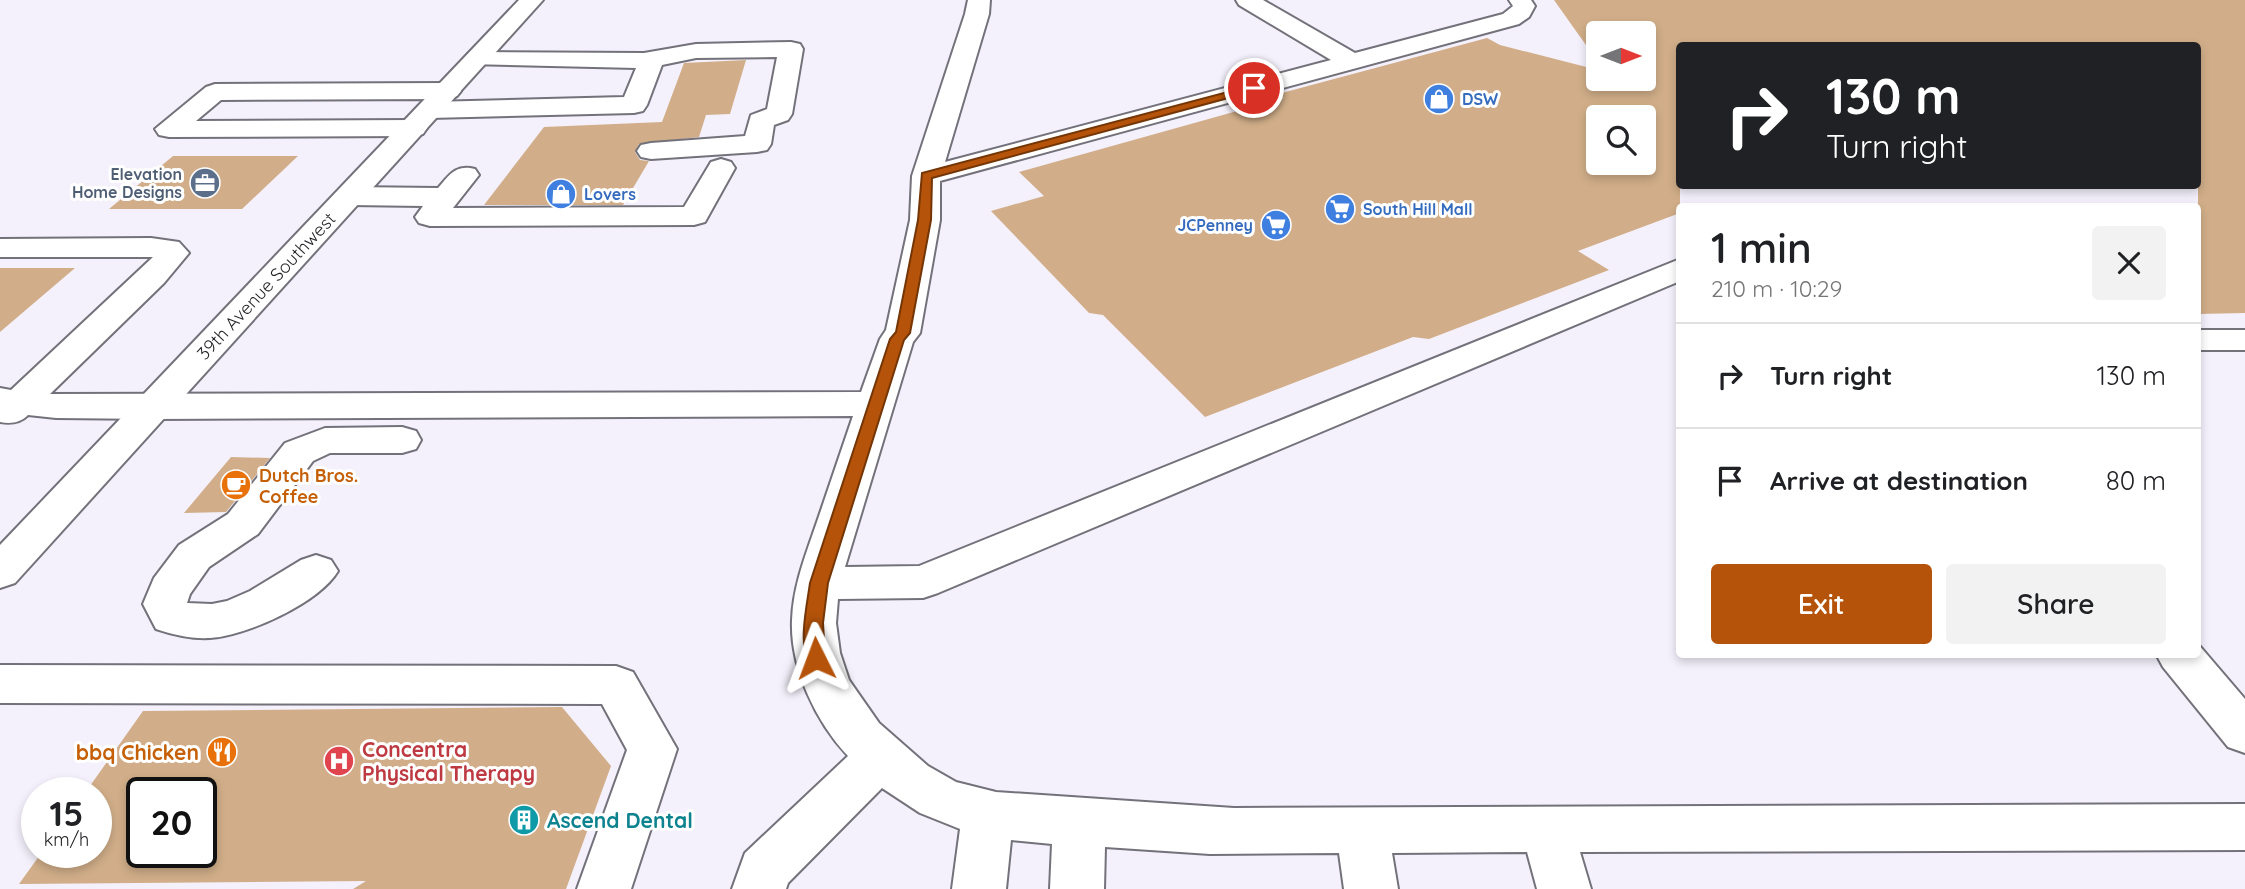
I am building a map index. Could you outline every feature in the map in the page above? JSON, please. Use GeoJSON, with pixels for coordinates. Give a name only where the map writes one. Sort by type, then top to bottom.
{"type":"FeatureCollection","features":[{"type":"Feature","properties":{"kind":"main road","name":"39th Avenue Southwest"},"geometry":{"type":"LineString","coordinates":[[0,572],[532,0]]}},
{"type":"Feature","properties":{"kind":"main road"},"geometry":{"type":"LineString","coordinates":[[979,0],[977,14],[926,176],[925,220],[903,333],[897,339],[819,583],[814,623],[816,658],[840,712],[880,756],[914,783],[965,808],[988,812],[1229,833],[2245,827]]}},
{"type":"Feature","properties":{"kind":"main road"},"geometry":{"type":"LineString","coordinates":[[1247,0],[1352,62]]}},
{"type":"Feature","properties":{"kind":"main road"},"geometry":{"type":"LineString","coordinates":[[926,176],[1511,19],[1521,12],[1524,6],[1520,0]]}},
{"type":"Feature","properties":{"kind":"main road"},"geometry":{"type":"LineString","coordinates":[[644,61],[696,51],[791,49],[779,114],[761,121],[757,144],[651,151]]}},
{"type":"Feature","properties":{"kind":"main road"},"geometry":{"type":"LineString","coordinates":[[430,110],[215,92],[169,130],[430,110],[634,105],[651,61],[477,59]]}},
{"type":"Feature","properties":{"kind":"main road"},"geometry":{"type":"LineString","coordinates":[[349,196],[456,186],[430,217],[694,216],[721,168]]}},
{"type":"Feature","properties":{"kind":"main road"},"geometry":{"type":"LineString","coordinates":[[0,248],[168,249],[173,253],[153,276],[7,408]]}},
{"type":"Feature","properties":{"kind":"main road"},"geometry":{"type":"LineString","coordinates":[[819,583],[923,582],[1676,271]]}},
{"type":"Feature","properties":{"kind":"main road"},"geometry":{"type":"LineString","coordinates":[[2201,341],[2245,340]]}},
{"type":"Feature","properties":{"kind":"main road"},"geometry":{"type":"LineString","coordinates":[[7,408],[56,405],[154,407],[876,404]]}},
{"type":"Feature","properties":{"kind":"main road"},"geometry":{"type":"LineString","coordinates":[[316,570],[259,609],[238,615],[187,621],[172,617],[165,604],[169,590],[194,556],[243,524],[299,452],[325,441],[402,440]]}},
{"type":"Feature","properties":{"kind":"main road"},"geometry":{"type":"LineString","coordinates":[[2182,658],[2245,733]]}},
{"type":"Feature","properties":{"kind":"main road"},"geometry":{"type":"LineString","coordinates":[[0,684],[616,685],[652,749],[604,889]]}},
{"type":"Feature","properties":{"kind":"main road"},"geometry":{"type":"LineString","coordinates":[[759,889],[764,870],[880,756]]}},
{"type":"Feature","properties":{"kind":"main road"},"geometry":{"type":"LineString","coordinates":[[979,889],[988,812]]}},
{"type":"Feature","properties":{"kind":"main road"},"geometry":{"type":"LineString","coordinates":[[1077,889],[1079,822]]}},
{"type":"Feature","properties":{"kind":"main road"},"geometry":{"type":"LineString","coordinates":[[1362,831],[1371,889]]}},
{"type":"Feature","properties":{"kind":"main road"},"geometry":{"type":"LineString","coordinates":[[1547,831],[1564,889]]}},
{"type":"Feature","properties":{"kind":"building","name":"South Hill Mall"},"geometry":{"type":"Polygon","coordinates":[[[1554,0],[2245,0],[2245,313],[2201,314],[2201,203],[2198,203],[2198,189],[2201,189],[2201,42],[1676,42],[1676,189],[1680,189],[1680,203],[1676,203],[1676,214],[1578,251],[1609,270],[1429,339],[1413,337],[1205,417],[1103,315],[1089,313],[991,211],[1044,196],[1019,172],[1284,98],[1278,94],[1487,38],[1500,45],[1586,67],[1586,91],[1656,91],[1656,21],[1586,21],[1586,45],[1554,0]]]}},
{"type":"Feature","properties":{"kind":"building"},"geometry":{"type":"Polygon","coordinates":[[[746,60],[730,114],[706,115],[699,137],[639,144],[635,152],[640,160],[649,161],[623,205],[484,205],[544,127],[662,122],[684,63],[746,60]]]}},
{"type":"Feature","properties":{"kind":"building","name":"Elevation Home Designs"},"geometry":{"type":"Polygon","coordinates":[[[173,156],[298,156],[242,209],[109,209],[173,156]]]}},
{"type":"Feature","properties":{"kind":"building"},"geometry":{"type":"Polygon","coordinates":[[[0,268],[75,268],[0,332],[0,268]]]}},
{"type":"Feature","properties":{"kind":"building","name":"Dutch Bros. Coffee"},"geometry":{"type":"Polygon","coordinates":[[[231,457],[270,458],[226,512],[184,513],[231,457]]]}},
{"type":"Feature","properties":{"kind":"building"},"geometry":{"type":"Polygon","coordinates":[[[562,707],[611,766],[566,889],[353,889],[366,881],[19,884],[30,868],[112,868],[112,777],[96,777],[143,711],[562,707]]]}},
{"type":"Feature","properties":{"kind":"place","name":"DSW"},"geometry":{"type":"Point","coordinates":[1439,99]}},
{"type":"Feature","properties":{"kind":"place","name":"Elevation Home Designs"},"geometry":{"type":"Point","coordinates":[205,183]}},
{"type":"Feature","properties":{"kind":"place","name":"Lovers"},"geometry":{"type":"Point","coordinates":[561,194]}},
{"type":"Feature","properties":{"kind":"place","name":"South Hill Mall"},"geometry":{"type":"Point","coordinates":[1340,209]}},
{"type":"Feature","properties":{"kind":"place","name":"JCPenney"},"geometry":{"type":"Point","coordinates":[1276,225]}},
{"type":"Feature","properties":{"kind":"place","name":"Dutch Bros. Coffee"},"geometry":{"type":"Point","coordinates":[236,485]}},
{"type":"Feature","properties":{"kind":"place","name":"bbq Chicken"},"geometry":{"type":"Point","coordinates":[222,752]}},
{"type":"Feature","properties":{"kind":"place","name":"Concentra Physical Therapy"},"geometry":{"type":"Point","coordinates":[339,761]}},
{"type":"Feature","properties":{"kind":"place","name":"Ascend Dental"},"geometry":{"type":"Point","coordinates":[524,820]}},
{"type":"Feature","properties":{"kind":"route"},"geometry":{"type":"LineString","coordinates":[[816,658],[814,623],[819,583],[897,339],[903,333],[925,220],[926,176],[1254,88]]}}]}
